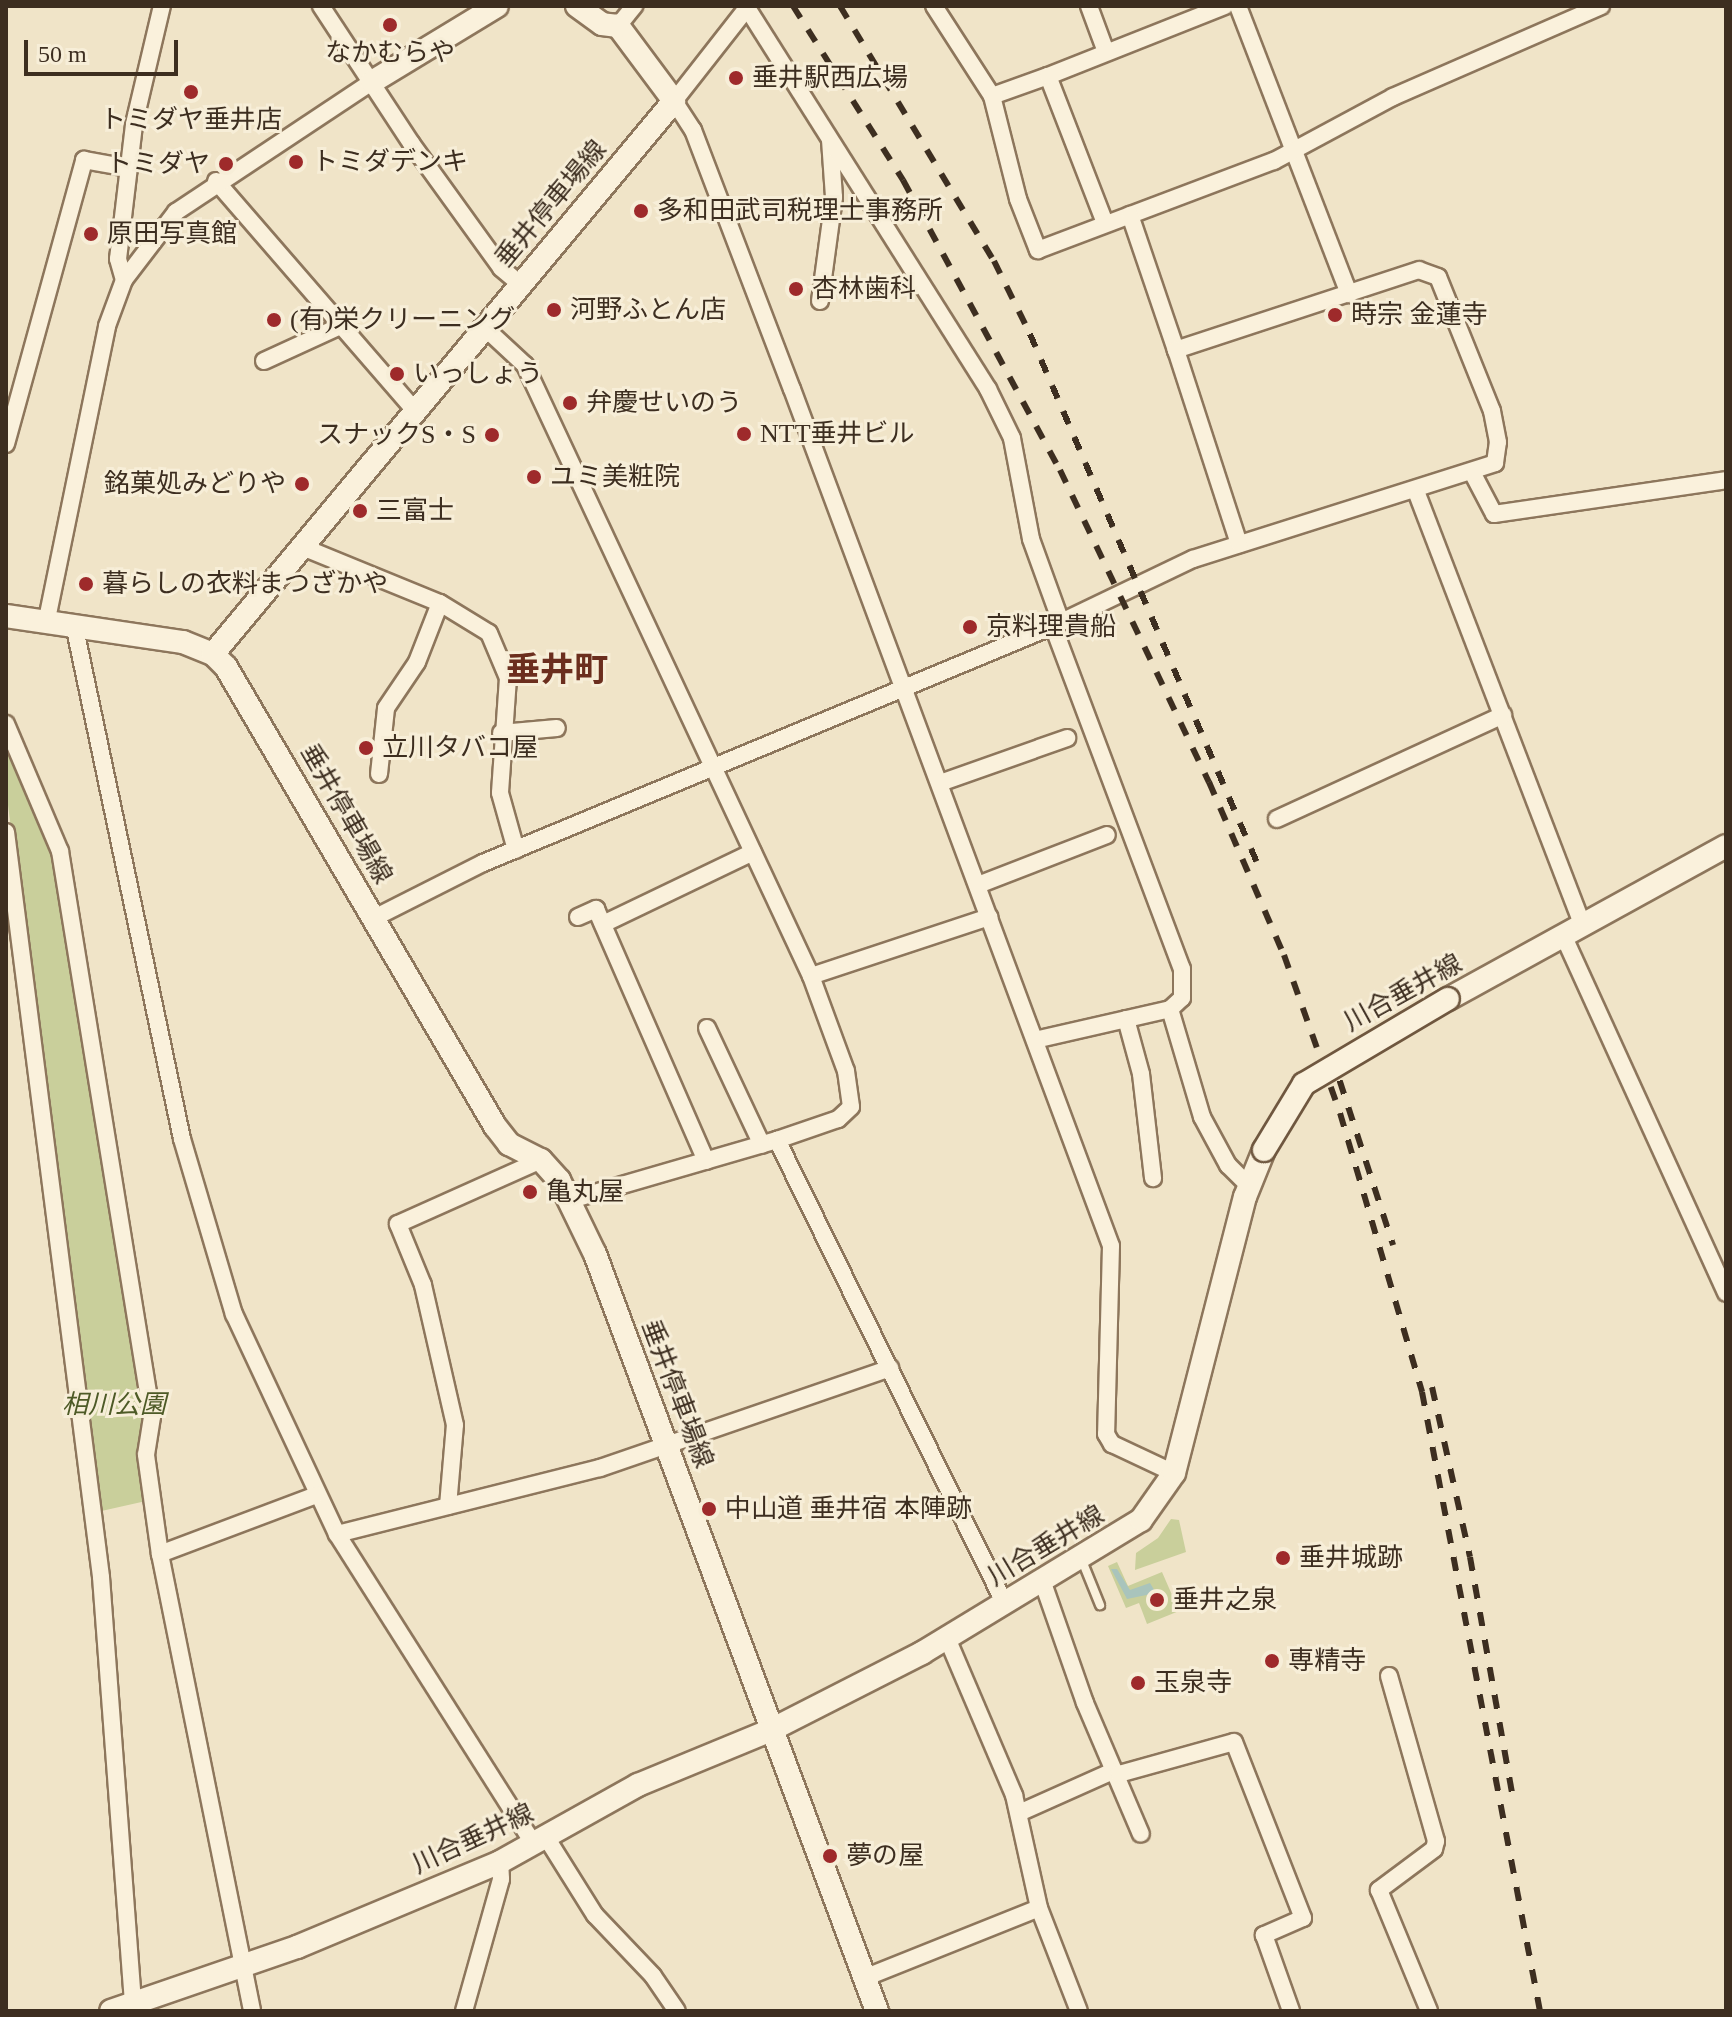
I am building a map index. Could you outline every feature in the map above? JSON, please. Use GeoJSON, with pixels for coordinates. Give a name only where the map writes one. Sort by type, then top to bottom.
{"type":"FeatureCollection","features":[{"type":"Feature","properties":{"kind":"main road"},"geometry":{"type":"LineString","coordinates":[[372,82],[497,6]]}},
{"type":"Feature","properties":{"kind":"main road"},"geometry":{"type":"LineString","coordinates":[[577,6],[602,24],[618,26],[674,101]]}},
{"type":"Feature","properties":{"kind":"main road","name":"垂井停車場線"},"geometry":{"type":"LineString","coordinates":[[674,101],[213,654],[234,679],[495,1126],[509,1144],[541,1160],[570,1200],[668,1446],[769,1731],[877,2011]]}},
{"type":"Feature","properties":{"kind":"main road"},"geometry":{"type":"LineString","coordinates":[[6,616],[75,629],[183,642],[213,654]]}},
{"type":"Feature","properties":{"kind":"main road","name":"川合垂井線"},"geometry":{"type":"LineString","coordinates":[[120,2008],[242,1967],[500,1862],[638,1785],[769,1731],[947,1638],[1043,1583],[1141,1520],[1174,1473],[1249,1186],[1264,1150],[1304,1084],[1448,999],[1726,846]]}},
{"type":"Feature","properties":{"kind":"street"},"geometry":{"type":"LineString","coordinates":[[124,280],[118,259],[129,168],[162,6]]}},
{"type":"Feature","properties":{"kind":"street"},"geometry":{"type":"LineString","coordinates":[[321,6],[501,268],[520,284]]}},
{"type":"Feature","properties":{"kind":"street"},"geometry":{"type":"LineString","coordinates":[[618,26],[634,6]]}},
{"type":"Feature","properties":{"kind":"street"},"geometry":{"type":"LineString","coordinates":[[934,6],[992,96],[1018,199],[1038,250],[1274,161],[1393,97],[1601,6]]}},
{"type":"Feature","properties":{"kind":"street"},"geometry":{"type":"LineString","coordinates":[[1089,6],[1106,52]]}},
{"type":"Feature","properties":{"kind":"street"},"geometry":{"type":"LineString","coordinates":[[992,96],[1225,6]]}},
{"type":"Feature","properties":{"kind":"street"},"geometry":{"type":"LineString","coordinates":[[1238,6],[1349,294]]}},
{"type":"Feature","properties":{"kind":"street"},"geometry":{"type":"LineString","coordinates":[[1035,1040],[1170,1009],[1182,998],[1182,969],[1057,624],[1031,539],[1012,438],[980,377],[827,128],[747,8],[674,101],[693,130],[906,689],[989,917],[1111,1246],[1106,1434],[1112,1444],[1174,1473]]}},
{"type":"Feature","properties":{"kind":"street"},"geometry":{"type":"LineString","coordinates":[[1048,76],[1105,223]]}},
{"type":"Feature","properties":{"kind":"street"},"geometry":{"type":"LineString","coordinates":[[46,624],[107,326],[124,280],[176,212],[216,181],[372,82]]}},
{"type":"Feature","properties":{"kind":"street"},"geometry":{"type":"LineString","coordinates":[[820,301],[834,197],[827,128]]}},
{"type":"Feature","properties":{"kind":"street"},"geometry":{"type":"LineString","coordinates":[[6,444],[84,160],[129,168]]}},
{"type":"Feature","properties":{"kind":"street"},"geometry":{"type":"LineString","coordinates":[[216,181],[338,327],[415,411]]}},
{"type":"Feature","properties":{"kind":"street"},"geometry":{"type":"LineString","coordinates":[[1130,215],[1239,544]]}},
{"type":"Feature","properties":{"kind":"street"},"geometry":{"type":"LineString","coordinates":[[374,918],[516,850],[906,689],[1057,624],[1193,559],[1473,474],[1495,463],[1495,426],[1438,277],[1419,270],[1176,350]]}},
{"type":"Feature","properties":{"kind":"street"},"geometry":{"type":"LineString","coordinates":[[264,361],[338,327]]}},
{"type":"Feature","properties":{"kind":"street"},"geometry":{"type":"LineString","coordinates":[[484,327],[525,365],[811,976],[846,1071],[851,1107],[838,1119],[769,1142],[570,1200]]}},
{"type":"Feature","properties":{"kind":"street"},"geometry":{"type":"LineString","coordinates":[[1473,474],[1494,514],[1726,480]]}},
{"type":"Feature","properties":{"kind":"street"},"geometry":{"type":"LineString","coordinates":[[1416,491],[1503,715],[1574,931],[1726,1293]]}},
{"type":"Feature","properties":{"kind":"street"},"geometry":{"type":"LineString","coordinates":[[300,546],[440,603],[489,633],[498,649],[509,700],[501,733],[500,793],[516,850]]}},
{"type":"Feature","properties":{"kind":"street"},"geometry":{"type":"LineString","coordinates":[[379,774],[386,708],[417,662],[440,603]]}},
{"type":"Feature","properties":{"kind":"street"},"geometry":{"type":"LineString","coordinates":[[75,629],[182,1139],[234,1314],[316,1495],[337,1534],[540,1841],[595,1915],[653,1976],[677,2011]]}},
{"type":"Feature","properties":{"kind":"street"},"geometry":{"type":"LineString","coordinates":[[1277,819],[1503,715]]}},
{"type":"Feature","properties":{"kind":"street"},"geometry":{"type":"LineString","coordinates":[[6,724],[60,851],[152,1417],[146,1455],[160,1554],[214,1802],[252,2011]]}},
{"type":"Feature","properties":{"kind":"street"},"geometry":{"type":"LineString","coordinates":[[501,733],[557,728]]}},
{"type":"Feature","properties":{"kind":"street"},"geometry":{"type":"LineString","coordinates":[[940,783],[1067,738]]}},
{"type":"Feature","properties":{"kind":"street"},"geometry":{"type":"LineString","coordinates":[[6,832],[101,1577],[120,2008]]}},
{"type":"Feature","properties":{"kind":"street"},"geometry":{"type":"LineString","coordinates":[[978,885],[1107,835]]}},
{"type":"Feature","properties":{"kind":"street"},"geometry":{"type":"LineString","coordinates":[[603,924],[753,852]]}},
{"type":"Feature","properties":{"kind":"street"},"geometry":{"type":"LineString","coordinates":[[578,917],[596,909],[706,1161]]}},
{"type":"Feature","properties":{"kind":"street"},"geometry":{"type":"LineString","coordinates":[[811,976],[989,917]]}},
{"type":"Feature","properties":{"kind":"street"},"geometry":{"type":"LineString","coordinates":[[1170,1009],[1202,1117],[1228,1165],[1249,1186]]}},
{"type":"Feature","properties":{"kind":"street"},"geometry":{"type":"LineString","coordinates":[[1126,1019],[1141,1074],[1153,1178]]}},
{"type":"Feature","properties":{"kind":"street"},"geometry":{"type":"LineString","coordinates":[[707,1028],[890,1368],[1005,1604]]}},
{"type":"Feature","properties":{"kind":"street"},"geometry":{"type":"LineString","coordinates":[[448,1506],[455,1425],[423,1285],[398,1224],[541,1160]]}},
{"type":"Feature","properties":{"kind":"street"},"geometry":{"type":"LineString","coordinates":[[337,1534],[668,1446],[890,1368]]}},
{"type":"Feature","properties":{"kind":"street"},"geometry":{"type":"LineString","coordinates":[[160,1554],[316,1495]]}},
{"type":"Feature","properties":{"kind":"street"},"geometry":{"type":"LineString","coordinates":[[1043,1583],[1113,1771],[1141,1834]]}},
{"type":"Feature","properties":{"kind":"street"},"geometry":{"type":"LineString","coordinates":[[947,1638],[979,1706],[1019,1813],[1039,1908],[1079,2011]]}},
{"type":"Feature","properties":{"kind":"street"},"geometry":{"type":"LineString","coordinates":[[1389,1676],[1436,1841],[1434,1849],[1379,1890],[1429,2011]]}},
{"type":"Feature","properties":{"kind":"street"},"geometry":{"type":"LineString","coordinates":[[1113,1771],[1119,1774],[1234,1742],[1303,1918],[1264,1935],[1291,2011]]}},
{"type":"Feature","properties":{"kind":"street"},"geometry":{"type":"LineString","coordinates":[[1019,1813],[1113,1771]]}},
{"type":"Feature","properties":{"kind":"street"},"geometry":{"type":"LineString","coordinates":[[464,2011],[501,1879],[500,1862]]}},
{"type":"Feature","properties":{"kind":"street"},"geometry":{"type":"LineString","coordinates":[[864,1978],[1039,1908]]}},
{"type":"Feature","properties":{"kind":"lane"},"geometry":{"type":"LineString","coordinates":[[1081,1558],[1100,1605]]}},
{"type":"Feature","properties":{"kind":"green space","name":"相川公園"},"geometry":{"type":"Polygon","coordinates":[[[6,743],[59,856],[144,1408],[138,1456],[146,1501],[97,1512],[6,789],[6,743]]]}},
{"type":"Feature","properties":{"kind":"green space"},"geometry":{"type":"Polygon","coordinates":[[[1171,1519],[1179,1520],[1186,1552],[1135,1570],[1136,1553],[1158,1538],[1171,1519]]]}},
{"type":"Feature","properties":{"kind":"green space"},"geometry":{"type":"Polygon","coordinates":[[[1117,1562],[1128,1586],[1162,1572],[1179,1611],[1147,1624],[1139,1603],[1126,1608],[1108,1566],[1117,1562]]]}},
{"type":"Feature","properties":{"kind":"water"},"geometry":{"type":"Polygon","coordinates":[[[1111,1569],[1117,1569],[1130,1590],[1150,1583],[1156,1593],[1127,1599],[1111,1569]]]}},
{"type":"Feature","properties":{"kind":"railway"},"geometry":{"type":"LineString","coordinates":[[793,6],[903,180],[1060,470],[1209,782],[1284,955],[1340,1113],[1422,1392],[1540,2011]]}},
{"type":"Feature","properties":{"kind":"railway"},"geometry":{"type":"LineString","coordinates":[[840,6],[994,261],[1030,334],[1261,872]]}},
{"type":"Feature","properties":{"kind":"railway"},"geometry":{"type":"LineString","coordinates":[[1331,1054],[1393,1245]]}},
{"type":"Feature","properties":{"kind":"railway"},"geometry":{"type":"LineString","coordinates":[[1432,1387],[1470,1557],[1514,1803]]}},
{"type":"Feature","properties":{"kind":"place","name":"なかむらや"},"geometry":{"type":"Point","coordinates":[390,25]}},
{"type":"Feature","properties":{"kind":"place","name":"垂井駅西広場"},"geometry":{"type":"Point","coordinates":[736,78]}},
{"type":"Feature","properties":{"kind":"place","name":"トミダヤ垂井店"},"geometry":{"type":"Point","coordinates":[191,92]}},
{"type":"Feature","properties":{"kind":"place","name":"トミダデンキ"},"geometry":{"type":"Point","coordinates":[296,162]}},
{"type":"Feature","properties":{"kind":"place","name":"トミダヤ"},"geometry":{"type":"Point","coordinates":[226,164]}},
{"type":"Feature","properties":{"kind":"place","name":"多和田武司税理士事務所"},"geometry":{"type":"Point","coordinates":[641,211]}},
{"type":"Feature","properties":{"kind":"place","name":"原田写真館"},"geometry":{"type":"Point","coordinates":[91,234]}},
{"type":"Feature","properties":{"kind":"place","name":"杏林歯科"},"geometry":{"type":"Point","coordinates":[796,289]}},
{"type":"Feature","properties":{"kind":"place","name":"河野ふとん店"},"geometry":{"type":"Point","coordinates":[554,310]}},
{"type":"Feature","properties":{"kind":"place","name":"時宗 金蓮寺"},"geometry":{"type":"Point","coordinates":[1335,315]}},
{"type":"Feature","properties":{"kind":"place","name":"(有)栄クリーニング"},"geometry":{"type":"Point","coordinates":[274,320]}},
{"type":"Feature","properties":{"kind":"place","name":"いっしょう"},"geometry":{"type":"Point","coordinates":[397,374]}},
{"type":"Feature","properties":{"kind":"place","name":"弁慶せいのう"},"geometry":{"type":"Point","coordinates":[570,403]}},
{"type":"Feature","properties":{"kind":"place","name":"NTT垂井ビル"},"geometry":{"type":"Point","coordinates":[744,434]}},
{"type":"Feature","properties":{"kind":"place","name":"スナックS・S"},"geometry":{"type":"Point","coordinates":[492,435]}},
{"type":"Feature","properties":{"kind":"place","name":"ユミ美粧院"},"geometry":{"type":"Point","coordinates":[534,477]}},
{"type":"Feature","properties":{"kind":"place","name":"銘菓処みどりや"},"geometry":{"type":"Point","coordinates":[302,484]}},
{"type":"Feature","properties":{"kind":"place","name":"三富士"},"geometry":{"type":"Point","coordinates":[360,511]}},
{"type":"Feature","properties":{"kind":"place","name":"暮らしの衣料まつざかや"},"geometry":{"type":"Point","coordinates":[86,584]}},
{"type":"Feature","properties":{"kind":"place","name":"京料理貴船"},"geometry":{"type":"Point","coordinates":[970,627]}},
{"type":"Feature","properties":{"kind":"place","name":"立川タバコ屋"},"geometry":{"type":"Point","coordinates":[366,748]}},
{"type":"Feature","properties":{"kind":"place","name":"亀丸屋"},"geometry":{"type":"Point","coordinates":[530,1192]}},
{"type":"Feature","properties":{"kind":"place","name":"中山道 垂井宿 本陣跡"},"geometry":{"type":"Point","coordinates":[709,1509]}},
{"type":"Feature","properties":{"kind":"place","name":"垂井城跡"},"geometry":{"type":"Point","coordinates":[1283,1558]}},
{"type":"Feature","properties":{"kind":"place","name":"垂井之泉"},"geometry":{"type":"Point","coordinates":[1157,1600]}},
{"type":"Feature","properties":{"kind":"place","name":"専精寺"},"geometry":{"type":"Point","coordinates":[1272,1661]}},
{"type":"Feature","properties":{"kind":"place","name":"玉泉寺"},"geometry":{"type":"Point","coordinates":[1138,1683]}},
{"type":"Feature","properties":{"kind":"place","name":"夢の屋"},"geometry":{"type":"Point","coordinates":[830,1856]}},
{"type":"Feature","properties":{"kind":"district","name":"垂井町"},"geometry":{"type":"Point","coordinates":[557,670]}}]}
